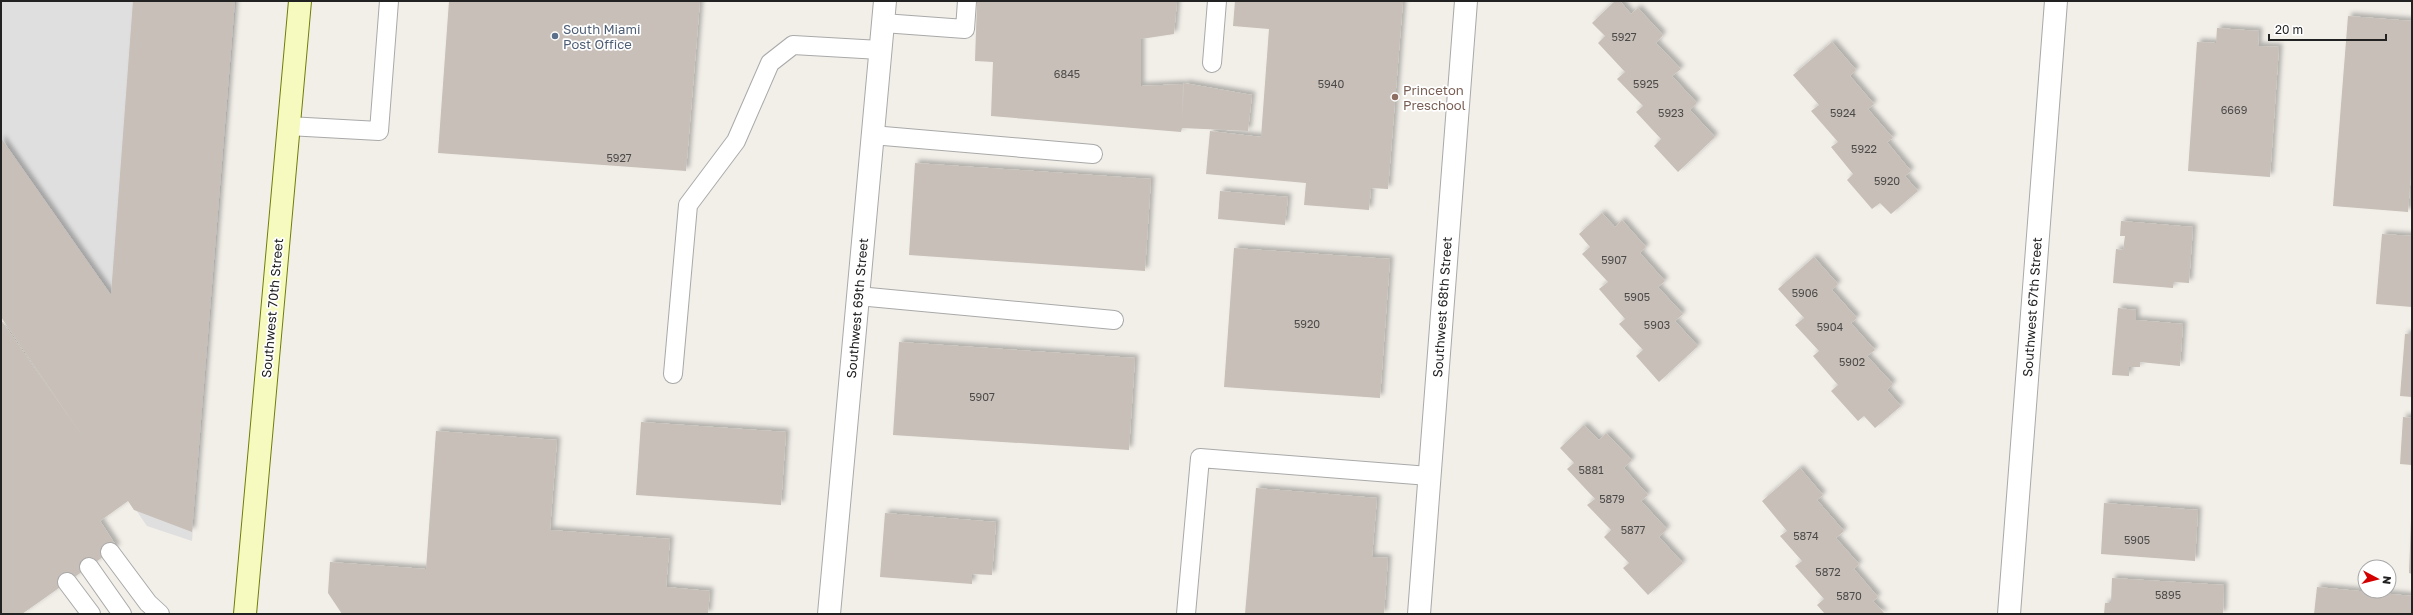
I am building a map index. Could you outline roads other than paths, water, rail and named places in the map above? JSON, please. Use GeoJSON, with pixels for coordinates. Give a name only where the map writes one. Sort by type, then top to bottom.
{"type":"FeatureCollection","features":[{"type":"Feature","properties":{"kind":"street","name":"Southwest 70th Street"},"geometry":{"type":"LineString","coordinates":[[244,614],[300,1]]}},
{"type":"Feature","properties":{"kind":"street","name":"Southwest 69th Street"},"geometry":{"type":"LineString","coordinates":[[829,614],[885,1]]}},
{"type":"Feature","properties":{"kind":"street","name":"Southwest 68th Street"},"geometry":{"type":"LineString","coordinates":[[1419,614],[1466,1]]}},
{"type":"Feature","properties":{"kind":"street","name":"Southwest 67th Street"},"geometry":{"type":"LineString","coordinates":[[2009,614],[2056,1]]}},
{"type":"Feature","properties":{"kind":"lane"},"geometry":{"type":"LineString","coordinates":[[288,126],[379,131],[389,1]]}},
{"type":"Feature","properties":{"kind":"lane"},"geometry":{"type":"LineString","coordinates":[[883,23],[965,29],[967,1]]}},
{"type":"Feature","properties":{"kind":"lane"},"geometry":{"type":"LineString","coordinates":[[1212,63],[1216,1]]}},
{"type":"Feature","properties":{"kind":"lane"},"geometry":{"type":"LineString","coordinates":[[673,374],[688,205],[736,141],[770,63],[792,45],[880,50]]}},
{"type":"Feature","properties":{"kind":"lane"},"geometry":{"type":"LineString","coordinates":[[872,135],[1093,154]]}},
{"type":"Feature","properties":{"kind":"lane"},"geometry":{"type":"LineString","coordinates":[[858,296],[1114,320]]}},
{"type":"Feature","properties":{"kind":"lane"},"geometry":{"type":"LineString","coordinates":[[1186,614],[1200,458],[1279,463],[1429,476]]}},
{"type":"Feature","properties":{"kind":"lane"},"geometry":{"type":"LineString","coordinates":[[110,552],[148,602],[160,614]]}},
{"type":"Feature","properties":{"kind":"lane"},"geometry":{"type":"LineString","coordinates":[[89,568],[122,614]]}},
{"type":"Feature","properties":{"kind":"lane"},"geometry":{"type":"LineString","coordinates":[[67,582],[91,614]]}},
{"type":"Feature","properties":{"kind":"place","name":"South Miami Post Office"},"geometry":{"type":"Point","coordinates":[555,36]}},
{"type":"Feature","properties":{"kind":"place","name":"Princeton Preschool"},"geometry":{"type":"Point","coordinates":[1395,97]}}]}
